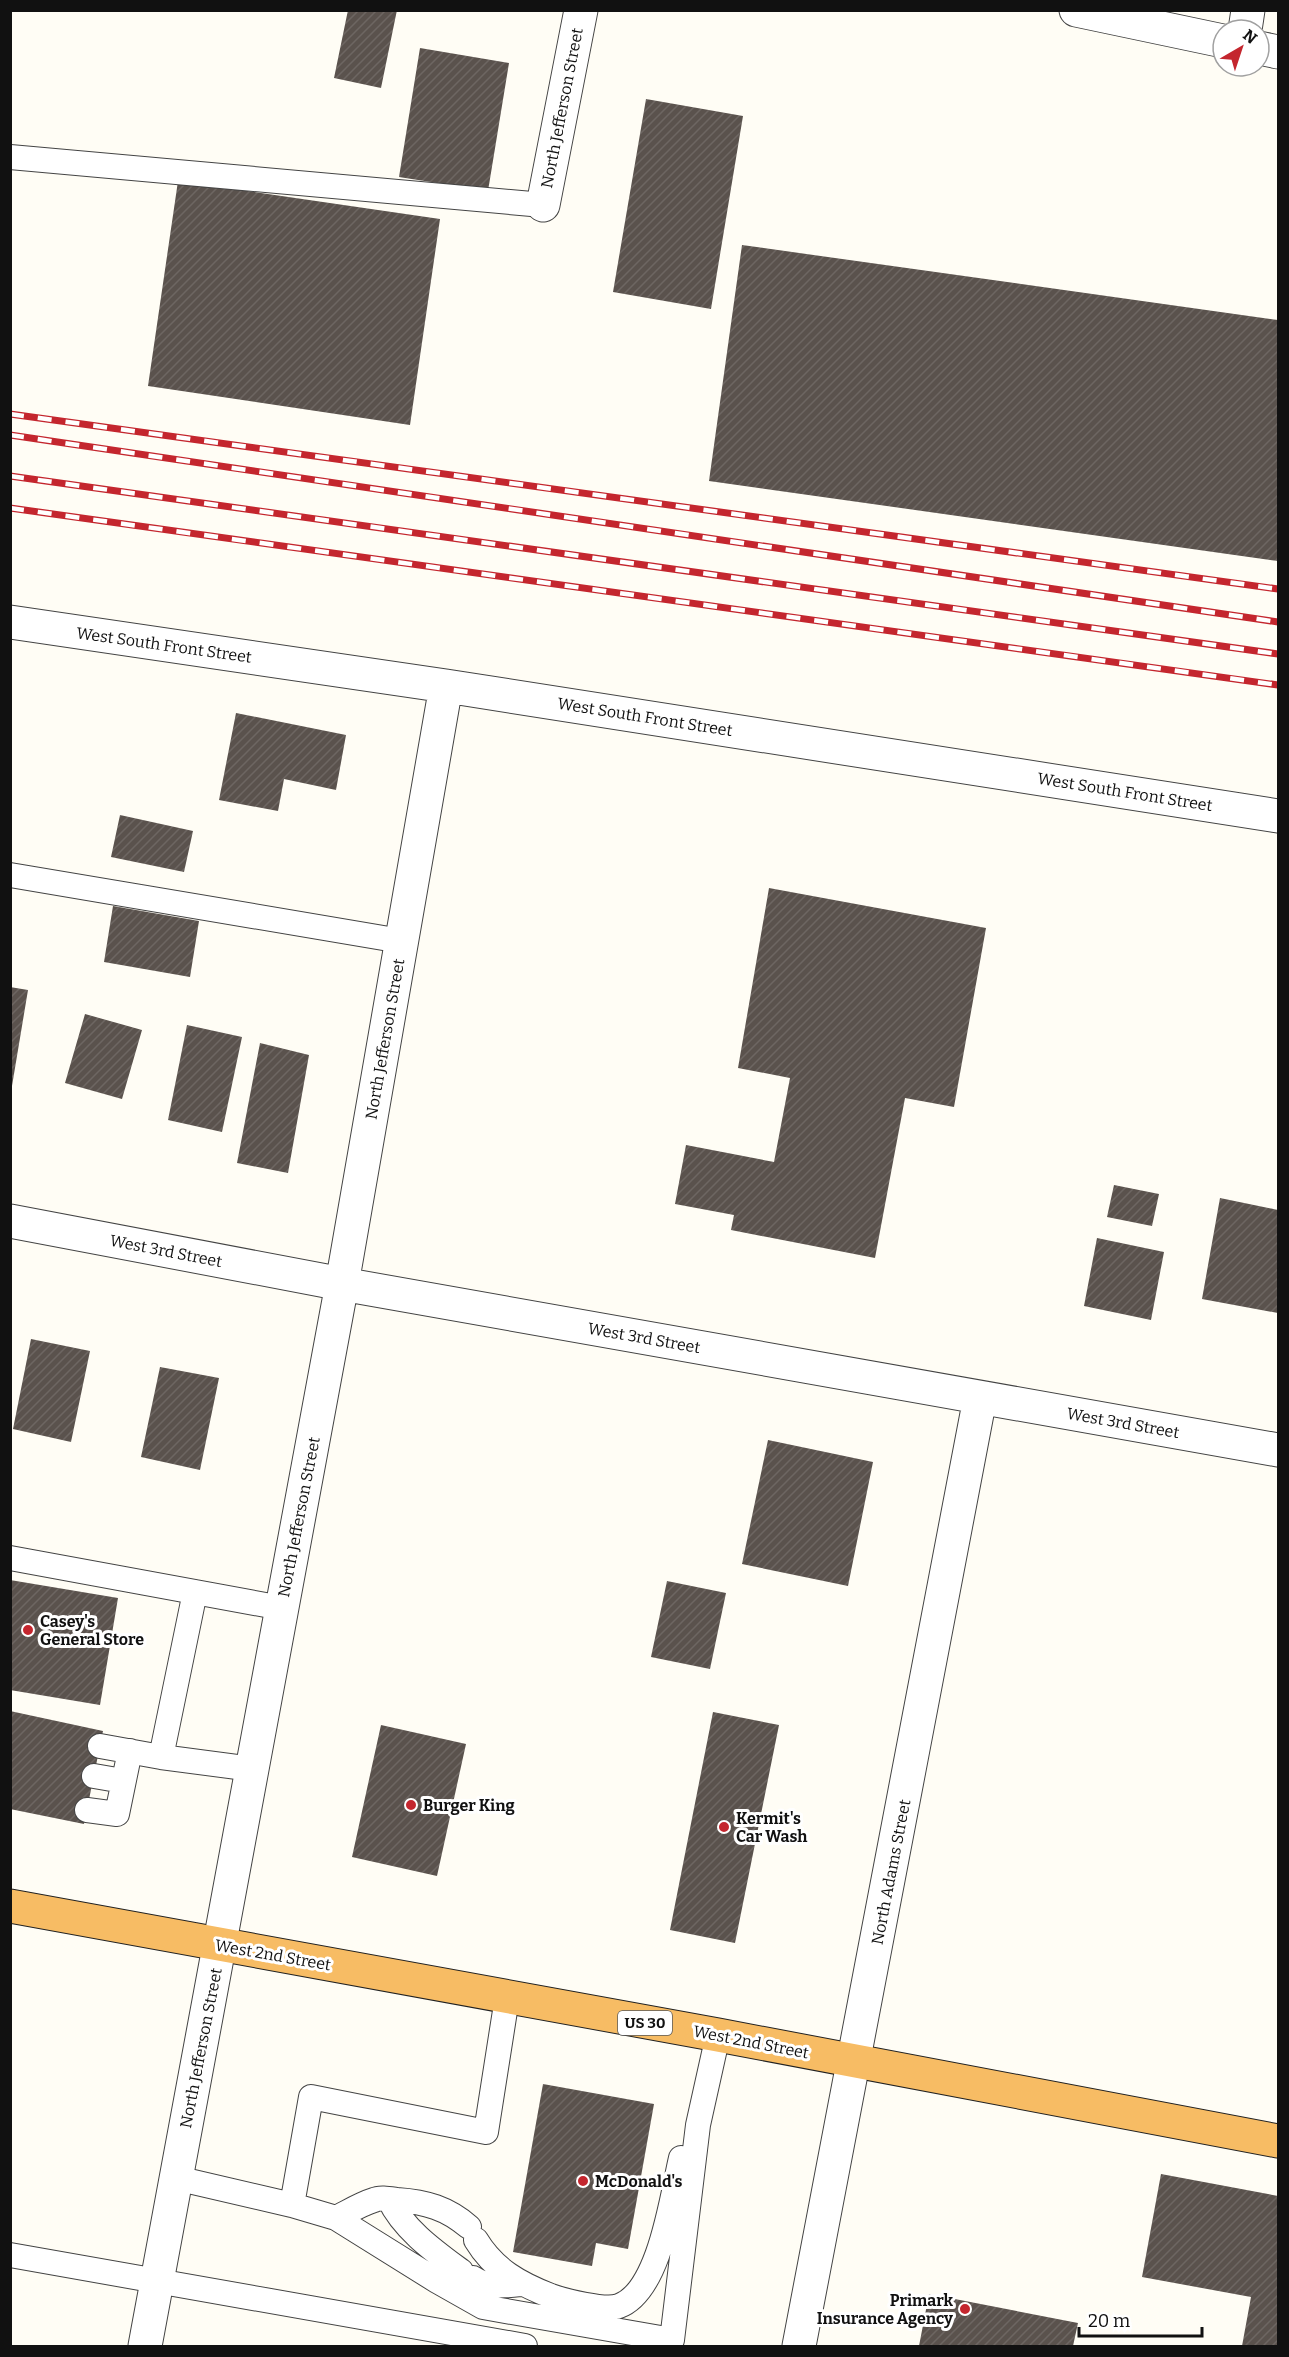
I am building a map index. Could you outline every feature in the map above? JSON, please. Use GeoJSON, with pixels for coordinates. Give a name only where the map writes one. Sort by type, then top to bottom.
{"type":"FeatureCollection","features":[{"type":"Feature","properties":{"kind":"highway","name":"West 2nd Street"},"geometry":{"type":"LineString","coordinates":[[10,1906],[718,2035],[855,2063],[1278,2141]]}},
{"type":"Feature","properties":{"kind":"street","name":"North Jefferson Street"},"geometry":{"type":"LineString","coordinates":[[543,205],[580,10]]}},
{"type":"Feature","properties":{"kind":"street"},"geometry":{"type":"LineString","coordinates":[[1076,10],[1211,38]]}},
{"type":"Feature","properties":{"kind":"street","name":"West South Front Street"},"geometry":{"type":"LineString","coordinates":[[10,622],[446,686],[1278,816]]}},
{"type":"Feature","properties":{"kind":"street","name":"North Jefferson Street"},"geometry":{"type":"LineString","coordinates":[[146,2346],[342,1284],[446,686]]}},
{"type":"Feature","properties":{"kind":"street","name":"West 3rd Street"},"geometry":{"type":"LineString","coordinates":[[10,1221],[342,1284],[1278,1450]]}},
{"type":"Feature","properties":{"kind":"street","name":"North Adams Street"},"geometry":{"type":"LineString","coordinates":[[799,2346],[855,2063],[980,1398]]}},
{"type":"Feature","properties":{"kind":"lane"},"geometry":{"type":"LineString","coordinates":[[10,157],[543,205]]}},
{"type":"Feature","properties":{"kind":"lane"},"geometry":{"type":"LineString","coordinates":[[10,875],[401,942]]}},
{"type":"Feature","properties":{"kind":"lane"},"geometry":{"type":"LineString","coordinates":[[10,1558],[282,1608]]}},
{"type":"Feature","properties":{"kind":"lane"},"geometry":{"type":"LineString","coordinates":[[161,1757],[195,1592]]}},
{"type":"Feature","properties":{"kind":"lane"},"geometry":{"type":"LineString","coordinates":[[100,1746],[252,1769]]}},
{"type":"Feature","properties":{"kind":"lane"},"geometry":{"type":"LineString","coordinates":[[87,1810],[117,1814],[130,1751]]}},
{"type":"Feature","properties":{"kind":"lane"},"geometry":{"type":"LineString","coordinates":[[94,1776],[123,1781]]}},
{"type":"Feature","properties":{"kind":"lane"},"geometry":{"type":"LineString","coordinates":[[292,2205],[311,2097],[486,2132],[507,1998]]}},
{"type":"Feature","properties":{"kind":"lane"},"geometry":{"type":"LineString","coordinates":[[176,2178],[292,2205],[336,2218],[437,2282],[483,2307],[672,2340],[698,2125],[718,2035]]}},
{"type":"Feature","properties":{"kind":"lane"},"geometry":{"type":"LineString","coordinates":[[336,2218],[375,2199],[419,2202],[437,2206],[458,2217],[485,2255],[520,2284],[560,2299],[608,2307],[618,2306],[633,2298],[657,2260],[686,2138],[698,2125]]}},
{"type":"Feature","properties":{"kind":"lane"},"geometry":{"type":"LineString","coordinates":[[389,2199],[396,2215],[408,2227],[479,2282],[501,2287],[520,2284]]}},
{"type":"Feature","properties":{"kind":"lane"},"geometry":{"type":"LineString","coordinates":[[10,2255],[525,2346]]}},
{"type":"Feature","properties":{"kind":"building"},"geometry":{"type":"Polygon","coordinates":[[[348,10],[397,10],[381,88],[334,78],[348,10]]]}},
{"type":"Feature","properties":{"kind":"building"},"geometry":{"type":"Polygon","coordinates":[[[420,48],[509,63],[488,191],[399,177],[420,48]]]}},
{"type":"Feature","properties":{"kind":"building"},"geometry":{"type":"Polygon","coordinates":[[[646,99],[743,116],[711,309],[613,292],[646,99]]]}},
{"type":"Feature","properties":{"kind":"building"},"geometry":{"type":"Polygon","coordinates":[[[178,181],[440,219],[410,425],[148,386],[178,181]]]}},
{"type":"Feature","properties":{"kind":"building"},"geometry":{"type":"Polygon","coordinates":[[[742,245],[1278,320],[1278,561],[709,481],[742,245]]]}},
{"type":"Feature","properties":{"kind":"building"},"geometry":{"type":"Polygon","coordinates":[[[236,713],[346,735],[336,790],[284,779],[278,811],[219,800],[236,713]]]}},
{"type":"Feature","properties":{"kind":"building"},"geometry":{"type":"Polygon","coordinates":[[[120,815],[193,831],[184,872],[111,857],[120,815]]]}},
{"type":"Feature","properties":{"kind":"building"},"geometry":{"type":"Polygon","coordinates":[[[769,888],[986,928],[954,1107],[905,1098],[875,1258],[731,1230],[734,1215],[675,1204],[686,1145],[774,1162],[790,1078],[738,1068],[769,888]]]}},
{"type":"Feature","properties":{"kind":"building"},"geometry":{"type":"Polygon","coordinates":[[[113,906],[199,921],[190,977],[104,962],[113,906]]]}},
{"type":"Feature","properties":{"kind":"building"},"geometry":{"type":"Polygon","coordinates":[[[10,987],[28,990],[12,1086],[10,1086],[10,987]]]}},
{"type":"Feature","properties":{"kind":"building"},"geometry":{"type":"Polygon","coordinates":[[[85,1014],[142,1030],[122,1099],[65,1083],[85,1014]]]}},
{"type":"Feature","properties":{"kind":"building"},"geometry":{"type":"Polygon","coordinates":[[[187,1025],[242,1037],[222,1132],[168,1120],[187,1025]]]}},
{"type":"Feature","properties":{"kind":"building"},"geometry":{"type":"Polygon","coordinates":[[[260,1043],[309,1055],[288,1173],[237,1163],[260,1043]]]}},
{"type":"Feature","properties":{"kind":"building"},"geometry":{"type":"Polygon","coordinates":[[[1114,1185],[1159,1194],[1152,1226],[1107,1217],[1114,1185]]]}},
{"type":"Feature","properties":{"kind":"building"},"geometry":{"type":"Polygon","coordinates":[[[1220,1198],[1278,1210],[1278,1313],[1202,1299],[1220,1198]]]}},
{"type":"Feature","properties":{"kind":"building"},"geometry":{"type":"Polygon","coordinates":[[[1097,1238],[1164,1252],[1151,1320],[1084,1306],[1097,1238]]]}},
{"type":"Feature","properties":{"kind":"building"},"geometry":{"type":"Polygon","coordinates":[[[31,1339],[90,1351],[71,1442],[13,1429],[31,1339]]]}},
{"type":"Feature","properties":{"kind":"building"},"geometry":{"type":"Polygon","coordinates":[[[160,1367],[219,1378],[200,1470],[141,1457],[160,1367]]]}},
{"type":"Feature","properties":{"kind":"building"},"geometry":{"type":"Polygon","coordinates":[[[768,1440],[873,1462],[848,1586],[742,1564],[768,1440]]]}},
{"type":"Feature","properties":{"kind":"building"},"geometry":{"type":"Polygon","coordinates":[[[10,1580],[118,1598],[100,1705],[10,1690],[10,1580]]]}},
{"type":"Feature","properties":{"kind":"building"},"geometry":{"type":"Polygon","coordinates":[[[667,1581],[726,1593],[710,1669],[651,1657],[667,1581]]]}},
{"type":"Feature","properties":{"kind":"building"},"geometry":{"type":"Polygon","coordinates":[[[10,1711],[103,1731],[84,1824],[10,1809],[10,1711]]]}},
{"type":"Feature","properties":{"kind":"building","name":"Kermit's Car Wash"},"geometry":{"type":"Polygon","coordinates":[[[713,1712],[779,1725],[735,1943],[670,1930],[713,1712]]]}},
{"type":"Feature","properties":{"kind":"building"},"geometry":{"type":"Polygon","coordinates":[[[381,1725],[466,1744],[437,1876],[352,1857],[381,1725]]]}},
{"type":"Feature","properties":{"kind":"building"},"geometry":{"type":"Polygon","coordinates":[[[543,2084],[654,2104],[628,2249],[596,2243],[592,2266],[513,2252],[543,2084]]]}},
{"type":"Feature","properties":{"kind":"building"},"geometry":{"type":"Polygon","coordinates":[[[1161,2174],[1278,2196],[1278,2346],[1242,2346],[1251,2297],[1142,2277],[1161,2174]]]}},
{"type":"Feature","properties":{"kind":"building","name":"Primark Insurance Agency"},"geometry":{"type":"Polygon","coordinates":[[[929,2294],[1078,2323],[1073,2346],[919,2346],[929,2294]]]}},
{"type":"Feature","properties":{"kind":"railway"},"geometry":{"type":"LineString","coordinates":[[10,414],[1278,589]]}},
{"type":"Feature","properties":{"kind":"railway"},"geometry":{"type":"LineString","coordinates":[[10,435],[1278,622]]}},
{"type":"Feature","properties":{"kind":"railway"},"geometry":{"type":"LineString","coordinates":[[10,476],[1278,654]]}},
{"type":"Feature","properties":{"kind":"railway"},"geometry":{"type":"LineString","coordinates":[[10,508],[1278,685]]}},
{"type":"Feature","properties":{"kind":"place","name":"Casey's General Store"},"geometry":{"type":"Point","coordinates":[28,1630]}},
{"type":"Feature","properties":{"kind":"place","name":"Burger King"},"geometry":{"type":"Point","coordinates":[411,1805]}},
{"type":"Feature","properties":{"kind":"place","name":"Kermit's Car Wash"},"geometry":{"type":"Point","coordinates":[724,1827]}},
{"type":"Feature","properties":{"kind":"place","name":"McDonald's"},"geometry":{"type":"Point","coordinates":[583,2181]}},
{"type":"Feature","properties":{"kind":"place","name":"Primark Insurance Agency"},"geometry":{"type":"Point","coordinates":[965,2309]}}]}
